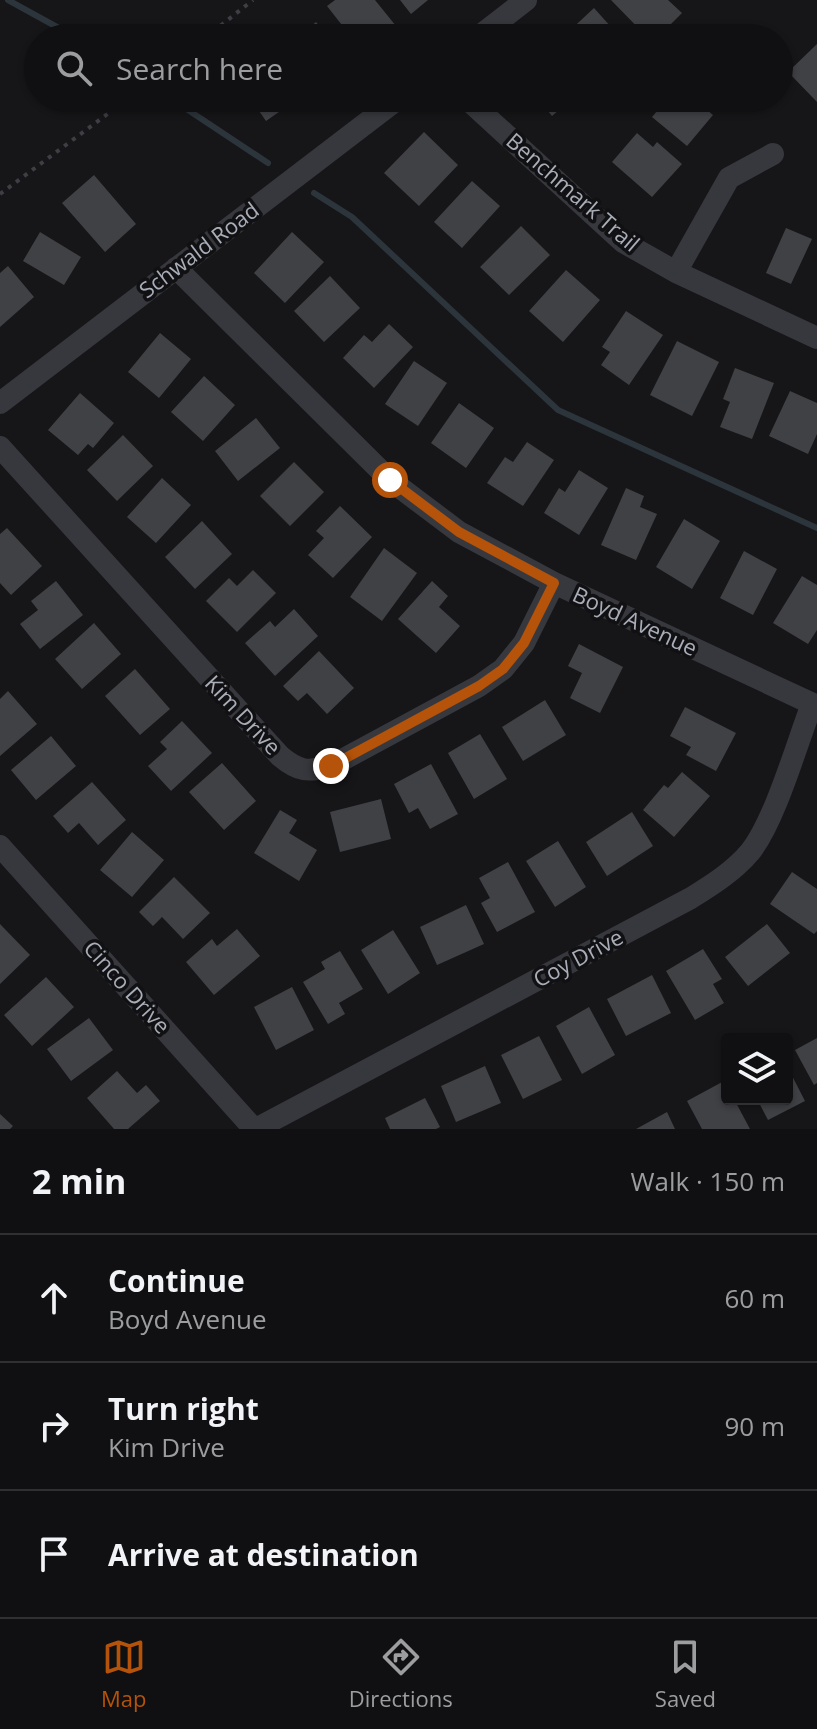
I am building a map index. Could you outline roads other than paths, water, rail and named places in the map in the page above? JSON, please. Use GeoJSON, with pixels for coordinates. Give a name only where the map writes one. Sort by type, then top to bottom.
{"type":"FeatureCollection","features":[{"type":"Feature","properties":{"kind":"street"},"geometry":{"type":"LineString","coordinates":[[495,24],[526,0]]}},
{"type":"Feature","properties":{"kind":"street","name":"Schwald Road"},"geometry":{"type":"LineString","coordinates":[[0,403],[381,112]]}},
{"type":"Feature","properties":{"kind":"street","name":"Benchmark Trail"},"geometry":{"type":"LineString","coordinates":[[481,112],[623,242],[676,272],[817,338]]}},
{"type":"Feature","properties":{"kind":"street"},"geometry":{"type":"LineString","coordinates":[[676,272],[729,178],[773,154]]}},
{"type":"Feature","properties":{"kind":"street","name":"Boyd Avenue"},"geometry":{"type":"LineString","coordinates":[[176,268],[390,480],[459,532],[554,583],[814,705]]}},
{"type":"Feature","properties":{"kind":"street","name":"Kim Drive"},"geometry":{"type":"LineString","coordinates":[[0,447],[295,769],[315,771],[331,766],[479,686],[503,669],[524,643],[554,583]]}},
{"type":"Feature","properties":{"kind":"street","name":"Coy Drive"},"geometry":{"type":"LineString","coordinates":[[255,1129],[715,883],[752,850],[769,817],[814,705]]}},
{"type":"Feature","properties":{"kind":"street","name":"Cinco Drive"},"geometry":{"type":"LineString","coordinates":[[0,846],[255,1129]]}},
{"type":"Feature","properties":{"kind":"waterway"},"geometry":{"type":"LineString","coordinates":[[8,0],[52,24]]}},
{"type":"Feature","properties":{"kind":"waterway"},"geometry":{"type":"LineString","coordinates":[[191,112],[268,163]]}},
{"type":"Feature","properties":{"kind":"waterway"},"geometry":{"type":"LineString","coordinates":[[314,193],[352,217],[558,410],[817,528]]}}]}
